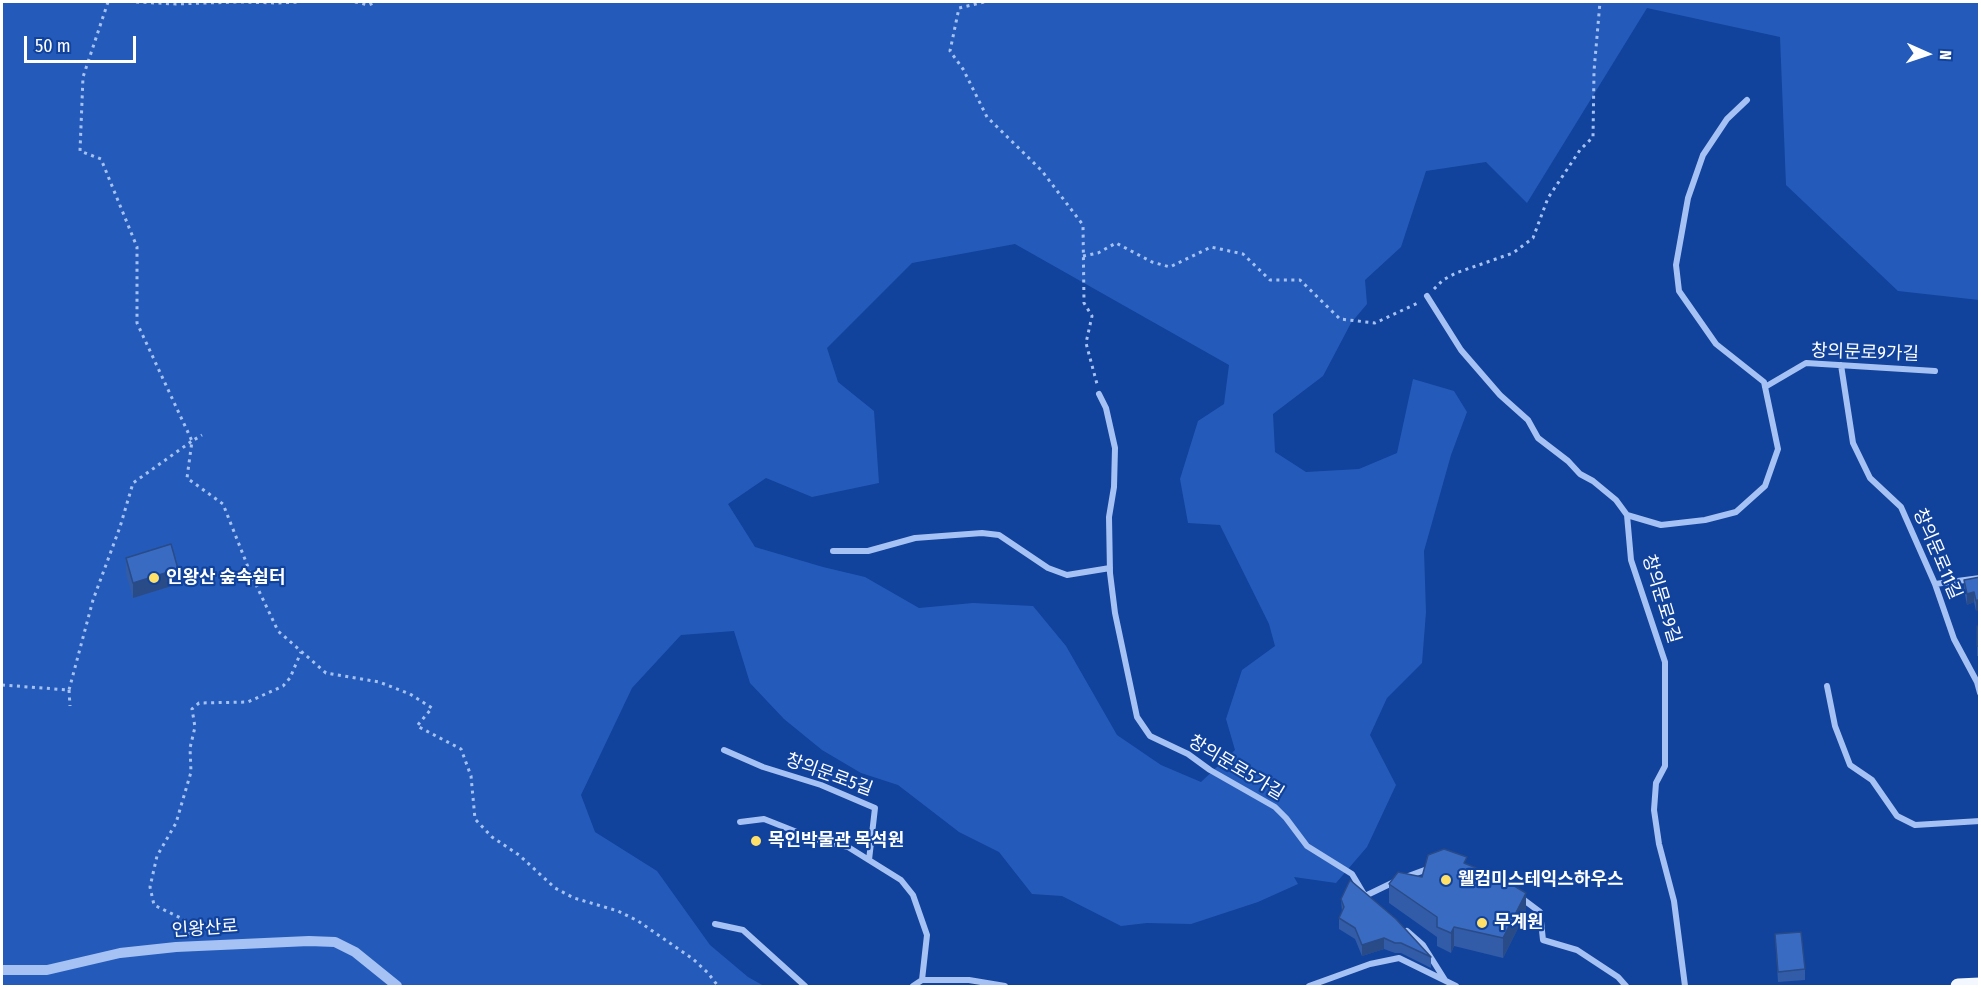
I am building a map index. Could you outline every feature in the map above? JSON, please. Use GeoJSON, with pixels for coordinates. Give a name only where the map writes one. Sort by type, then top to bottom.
{"type":"FeatureCollection","features":[{"type":"Feature","properties":{"kind":"main road"},"geometry":{"type":"LineString","coordinates":[[1958,987],[1980,985]]}},
{"type":"Feature","properties":{"kind":"street"},"geometry":{"type":"LineString","coordinates":[[1428,296],[1461,350],[1500,395],[1528,420],[1538,438],[1568,461],[1580,474],[1593,481],[1616,500],[1627,515],[1661,525],[1705,520],[1736,512],[1765,486],[1778,449],[1764,382],[1716,345],[1679,291],[1676,265],[1688,198],[1703,155],[1727,118],[1747,100]]}},
{"type":"Feature","properties":{"kind":"street","name":"창의문로9가길"},"geometry":{"type":"LineString","coordinates":[[1765,387],[1806,363],[1935,370]]}},
{"type":"Feature","properties":{"kind":"street","name":"창의문로11길"},"geometry":{"type":"LineString","coordinates":[[1840,365],[1852,442],[1869,478],[1901,507],[1935,584],[1954,639],[1977,682],[1980,693]]}},
{"type":"Feature","properties":{"kind":"street","name":"창의문로5가길"},"geometry":{"type":"LineString","coordinates":[[1099,394],[1106,408],[1115,448],[1114,487],[1109,517],[1110,568],[1115,614],[1137,717],[1150,736],[1188,754],[1210,770],[1275,807],[1307,846],[1352,874],[1365,896],[1373,903]]}},
{"type":"Feature","properties":{"kind":"street","name":"창의문로9길"},"geometry":{"type":"LineString","coordinates":[[1627,515],[1631,560],[1665,662],[1665,766],[1656,783],[1654,810],[1659,844],[1674,901],[1685,987]]}},
{"type":"Feature","properties":{"kind":"street"},"geometry":{"type":"LineString","coordinates":[[833,551],[868,551],[915,538],[982,533],[999,535],[1048,568],[1067,575],[1110,568]]}},
{"type":"Feature","properties":{"kind":"street"},"geometry":{"type":"LineString","coordinates":[[1935,584],[1980,578]]}},
{"type":"Feature","properties":{"kind":"street"},"geometry":{"type":"LineString","coordinates":[[1827,686],[1835,726],[1850,765],[1872,780],[1898,816],[1915,825],[1980,820]]}},
{"type":"Feature","properties":{"kind":"street","name":"창의문로5길"},"geometry":{"type":"LineString","coordinates":[[724,750],[763,767],[821,785],[875,808],[869,860]]}},
{"type":"Feature","properties":{"kind":"street"},"geometry":{"type":"LineString","coordinates":[[740,822],[764,819],[812,838],[848,847],[901,880],[913,895],[927,935],[922,980]]}},
{"type":"Feature","properties":{"kind":"street"},"geometry":{"type":"LineString","coordinates":[[1365,896],[1440,864]]}},
{"type":"Feature","properties":{"kind":"street"},"geometry":{"type":"LineString","coordinates":[[1514,893],[1540,912],[1543,940],[1577,950],[1618,977],[1626,987]]}},
{"type":"Feature","properties":{"kind":"street"},"geometry":{"type":"LineString","coordinates":[[715,924],[743,930],[806,987]]}},
{"type":"Feature","properties":{"kind":"street"},"geometry":{"type":"LineString","coordinates":[[1398,924],[1423,945],[1444,980]]}},
{"type":"Feature","properties":{"kind":"street","name":"인왕산로"},"geometry":{"type":"LineString","coordinates":[[2,970],[47,970],[120,954],[176,947],[309,941],[335,942],[355,952],[397,987]]}},
{"type":"Feature","properties":{"kind":"street"},"geometry":{"type":"LineString","coordinates":[[1309,987],[1370,964],[1400,958],[1456,987]]}},
{"type":"Feature","properties":{"kind":"street"},"geometry":{"type":"LineString","coordinates":[[913,987],[922,980],[969,980],[1005,987]]}},
{"type":"Feature","properties":{"kind":"path"},"geometry":{"type":"LineString","coordinates":[[108,2],[83,77],[80,151],[101,159],[136,247],[137,323],[192,441],[187,478],[223,504],[250,572],[278,631],[326,673],[379,682],[410,694],[432,708],[417,726],[461,749],[471,776],[475,819],[492,837],[519,855],[555,888],[574,898],[618,911],[638,921],[693,959],[708,973],[718,987]]}},
{"type":"Feature","properties":{"kind":"path"},"geometry":{"type":"LineString","coordinates":[[136,2],[176,4],[301,2]]}},
{"type":"Feature","properties":{"kind":"path"},"geometry":{"type":"LineString","coordinates":[[355,2],[369,5],[375,2]]}},
{"type":"Feature","properties":{"kind":"path"},"geometry":{"type":"LineString","coordinates":[[984,2],[959,8],[950,51],[963,69],[987,117],[1042,171],[1083,225],[1084,303],[1092,316],[1086,343],[1099,394]]}},
{"type":"Feature","properties":{"kind":"path"},"geometry":{"type":"LineString","coordinates":[[1083,256],[1098,253],[1116,243],[1152,262],[1170,267],[1211,247],[1243,254],[1270,280],[1300,280],[1340,319],[1375,323],[1428,296],[1443,280],[1456,273],[1514,253],[1533,238],[1548,198],[1580,150],[1593,137],[1594,71],[1600,2]]}},
{"type":"Feature","properties":{"kind":"path"},"geometry":{"type":"LineString","coordinates":[[70,706],[69,690],[93,600],[120,527],[133,483],[202,435]]}},
{"type":"Feature","properties":{"kind":"path"},"geometry":{"type":"LineString","coordinates":[[187,921],[154,905],[150,887],[157,856],[176,823],[191,772],[190,748],[195,727],[192,709],[200,703],[248,702],[283,686],[290,678],[301,652]]}},
{"type":"Feature","properties":{"kind":"path"},"geometry":{"type":"LineString","coordinates":[[2,685],[69,690]]}},
{"type":"Feature","properties":{"kind":"shaded area"},"geometry":{"type":"Polygon","coordinates":[[[2,2],[1979,2],[1979,300],[1898,291],[1786,185],[1780,37],[1647,8],[1527,203],[1486,162],[1426,171],[1401,247],[1365,280],[1367,304],[1351,323],[1323,376],[1273,414],[1275,452],[1306,472],[1359,469],[1397,453],[1413,379],[1454,391],[1467,412],[1451,455],[1424,551],[1426,612],[1422,663],[1387,698],[1370,735],[1396,785],[1367,847],[1336,883],[1294,877],[1298,884],[1258,902],[1191,924],[1147,923],[1121,926],[1062,896],[1032,894],[999,852],[959,832],[898,785],[861,773],[822,750],[784,719],[750,683],[734,631],[681,635],[632,688],[581,795],[595,832],[657,871],[710,945],[748,977],[764,986],[2,986],[2,2]],[[1015,244],[912,263],[827,348],[838,382],[874,411],[879,483],[812,497],[766,478],[728,504],[755,547],[865,577],[919,608],[973,603],[1033,606],[1066,646],[1117,735],[1161,765],[1201,782],[1235,750],[1226,719],[1242,670],[1275,646],[1269,624],[1220,525],[1188,523],[1180,479],[1198,421],[1224,404],[1229,365],[1015,244]]]}},
{"type":"Feature","properties":{"kind":"building"},"geometry":{"type":"Polygon","coordinates":[[[171,544],[178,569],[133,583],[126,558],[171,544]]]}},
{"type":"Feature","properties":{"kind":"building"},"geometry":{"type":"Polygon","coordinates":[[[1980,577],[1980,599],[1976,601],[1974,592],[1967,594],[1964,580],[1980,577]]]}},
{"type":"Feature","properties":{"kind":"building"},"geometry":{"type":"Polygon","coordinates":[[[1977,626],[1980,626],[1980,646],[1977,646],[1977,626]]]}},
{"type":"Feature","properties":{"kind":"building"},"geometry":{"type":"Polygon","coordinates":[[[1444,849],[1467,857],[1464,863],[1501,878],[1526,893],[1503,938],[1454,927],[1451,933],[1437,927],[1437,917],[1389,884],[1398,872],[1422,877],[1428,855],[1444,849]]]}},
{"type":"Feature","properties":{"kind":"building"},"geometry":{"type":"Polygon","coordinates":[[[1350,880],[1396,919],[1431,957],[1384,938],[1362,945],[1355,928],[1339,918],[1344,907],[1341,899],[1350,880]]]}},
{"type":"Feature","properties":{"kind":"building"},"geometry":{"type":"Polygon","coordinates":[[[1801,932],[1805,969],[1778,972],[1775,934],[1801,932]]]}},
{"type":"Feature","properties":{"kind":"place","name":"인왕산 숲속쉼터"},"geometry":{"type":"Point","coordinates":[154,578]}},
{"type":"Feature","properties":{"kind":"place","name":"목인박물관 목석원"},"geometry":{"type":"Point","coordinates":[756,841]}},
{"type":"Feature","properties":{"kind":"place","name":"웰컴미스테익스하우스"},"geometry":{"type":"Point","coordinates":[1446,880]}},
{"type":"Feature","properties":{"kind":"place","name":"무계원"},"geometry":{"type":"Point","coordinates":[1482,923]}}]}
